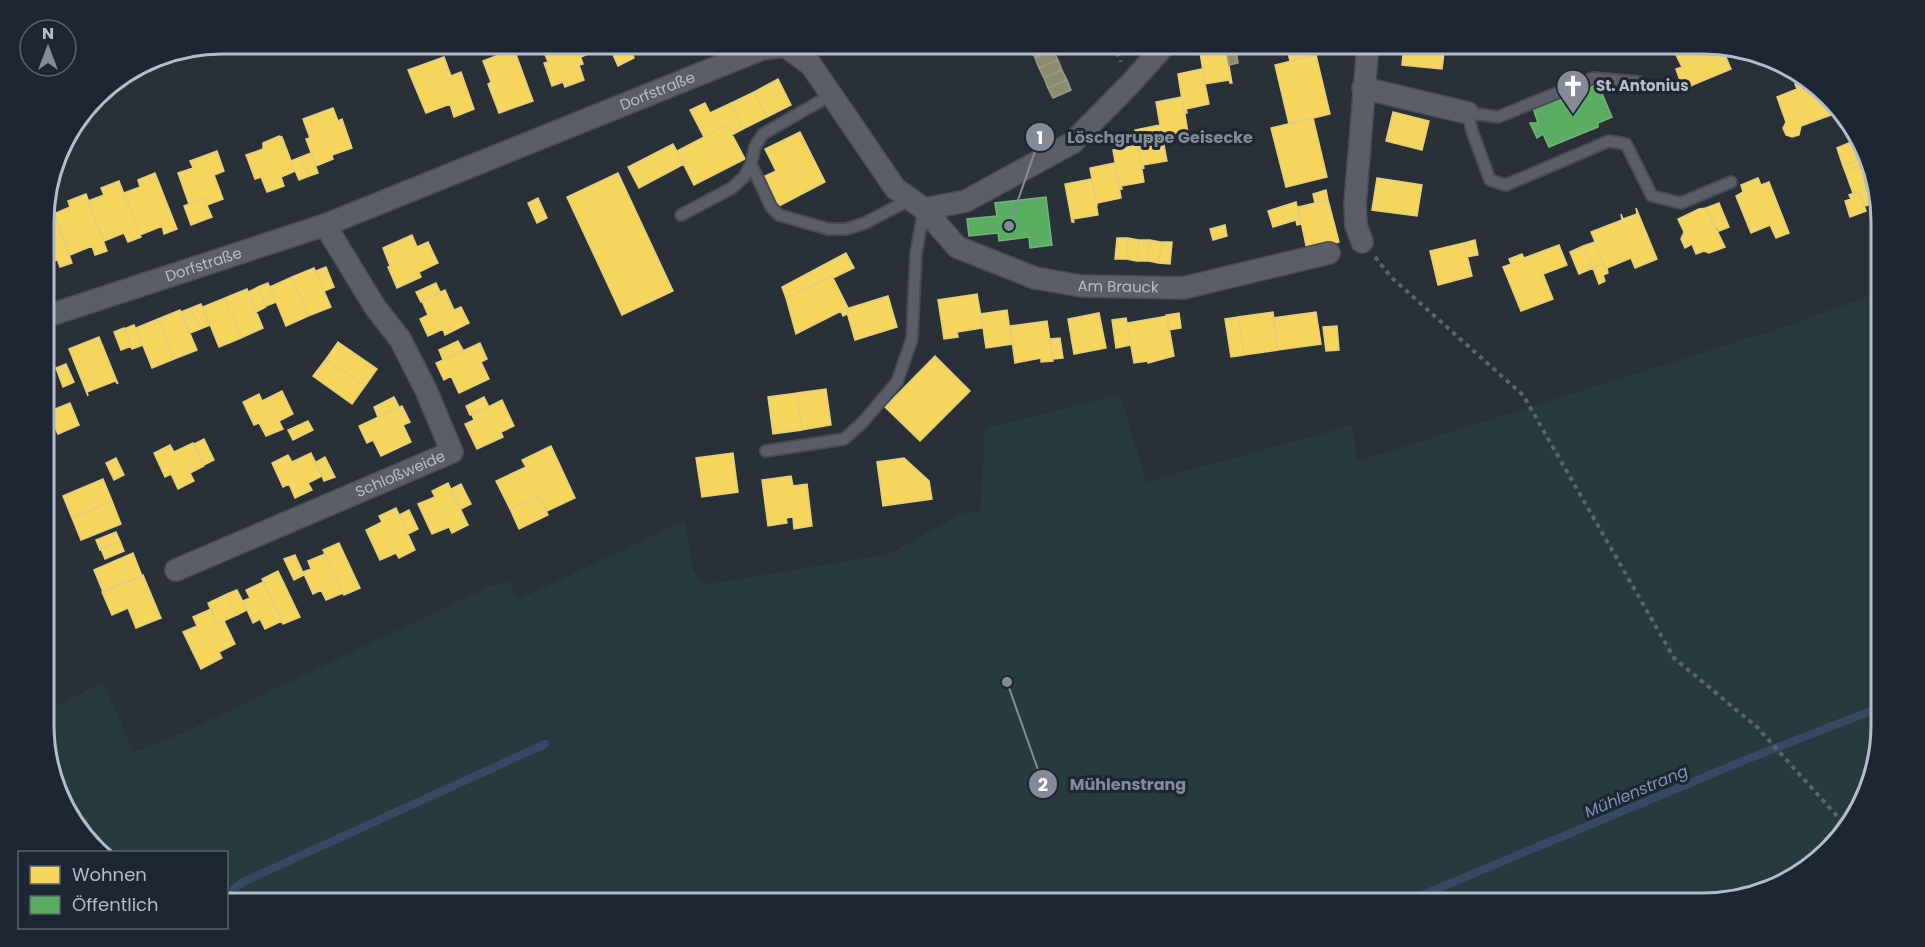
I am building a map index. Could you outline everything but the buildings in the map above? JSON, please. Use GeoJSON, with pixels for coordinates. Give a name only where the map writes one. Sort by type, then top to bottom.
{"type":"FeatureCollection","features":[{"type":"Feature","properties":{"kind":"street","name":"Dorfstraße"},"geometry":{"type":"LineString","coordinates":[[54,314],[325,225],[743,54]]}},
{"type":"Feature","properties":{"kind":"street","name":"Dorfstraße"},"geometry":{"type":"LineString","coordinates":[[797,54],[811,65],[895,188],[918,204]]}},
{"type":"Feature","properties":{"kind":"street"},"geometry":{"type":"LineString","coordinates":[[918,204],[966,201],[1072,143],[1157,54]]}},
{"type":"Feature","properties":{"kind":"street"},"geometry":{"type":"LineString","coordinates":[[1362,242],[1356,225],[1355,204],[1367,54]]}},
{"type":"Feature","properties":{"kind":"street"},"geometry":{"type":"LineString","coordinates":[[1364,88],[1468,113]]}},
{"type":"Feature","properties":{"kind":"street","name":"Am Brauck"},"geometry":{"type":"LineString","coordinates":[[918,204],[957,247],[1035,278],[1081,286],[1183,288],[1329,253]]}},
{"type":"Feature","properties":{"kind":"street","name":"Schloßweide"},"geometry":{"type":"LineString","coordinates":[[176,570],[452,452],[426,390],[400,339],[375,307],[325,225]]}},
{"type":"Feature","properties":{"kind":"lane"},"geometry":{"type":"LineString","coordinates":[[1638,82],[1593,78],[1498,117],[1468,113],[1472,131],[1490,180],[1506,185],[1609,141],[1626,144],[1652,196],[1681,203],[1731,182]]}},
{"type":"Feature","properties":{"kind":"lane"},"geometry":{"type":"LineString","coordinates":[[681,215],[732,188],[744,177],[751,164],[755,146],[763,134],[831,95]]}},
{"type":"Feature","properties":{"kind":"lane"},"geometry":{"type":"LineString","coordinates":[[751,164],[771,207],[779,215],[828,229],[846,229],[918,204],[912,339],[897,382],[862,423],[844,439],[766,451]]}},
{"type":"Feature","properties":{"kind":"path"},"geometry":{"type":"LineString","coordinates":[[1362,242],[1391,277],[1523,395],[1674,658],[1757,727],[1841,820]]}},
{"type":"Feature","properties":{"kind":"green space","name":"Mühlenstrang"},"geometry":{"type":"Polygon","coordinates":[[[1871,295],[1870,747],[1862,779],[1849,809],[1822,844],[1787,871],[1736,890],[1714,893],[228,893],[228,851],[112,851],[103,844],[76,809],[60,769],[55,747],[54,707],[103,682],[134,752],[189,730],[490,586],[508,581],[518,600],[685,520],[693,569],[702,585],[889,554],[963,513],[980,511],[985,428],[1120,394],[1146,482],[1352,425],[1358,461],[1781,328],[1871,295]]]}},
{"type":"Feature","properties":{"kind":"waterway","name":"Mühlenstrang"},"geometry":{"type":"LineString","coordinates":[[1427,893],[1750,758],[1871,711]]}},
{"type":"Feature","properties":{"kind":"waterway"},"geometry":{"type":"LineString","coordinates":[[233,893],[243,882],[545,744]]}},
{"type":"Feature","properties":{"kind":"place","name":"St. Antonius"},"geometry":{"type":"Point","coordinates":[1573,115]}},
{"type":"Feature","properties":{"kind":"place","name":"Löschgruppe Geisecke"},"geometry":{"type":"Point","coordinates":[1009,226]}},
{"type":"Feature","properties":{"kind":"place","name":"Mühlenstrang"},"geometry":{"type":"Point","coordinates":[1007,682]}}]}
